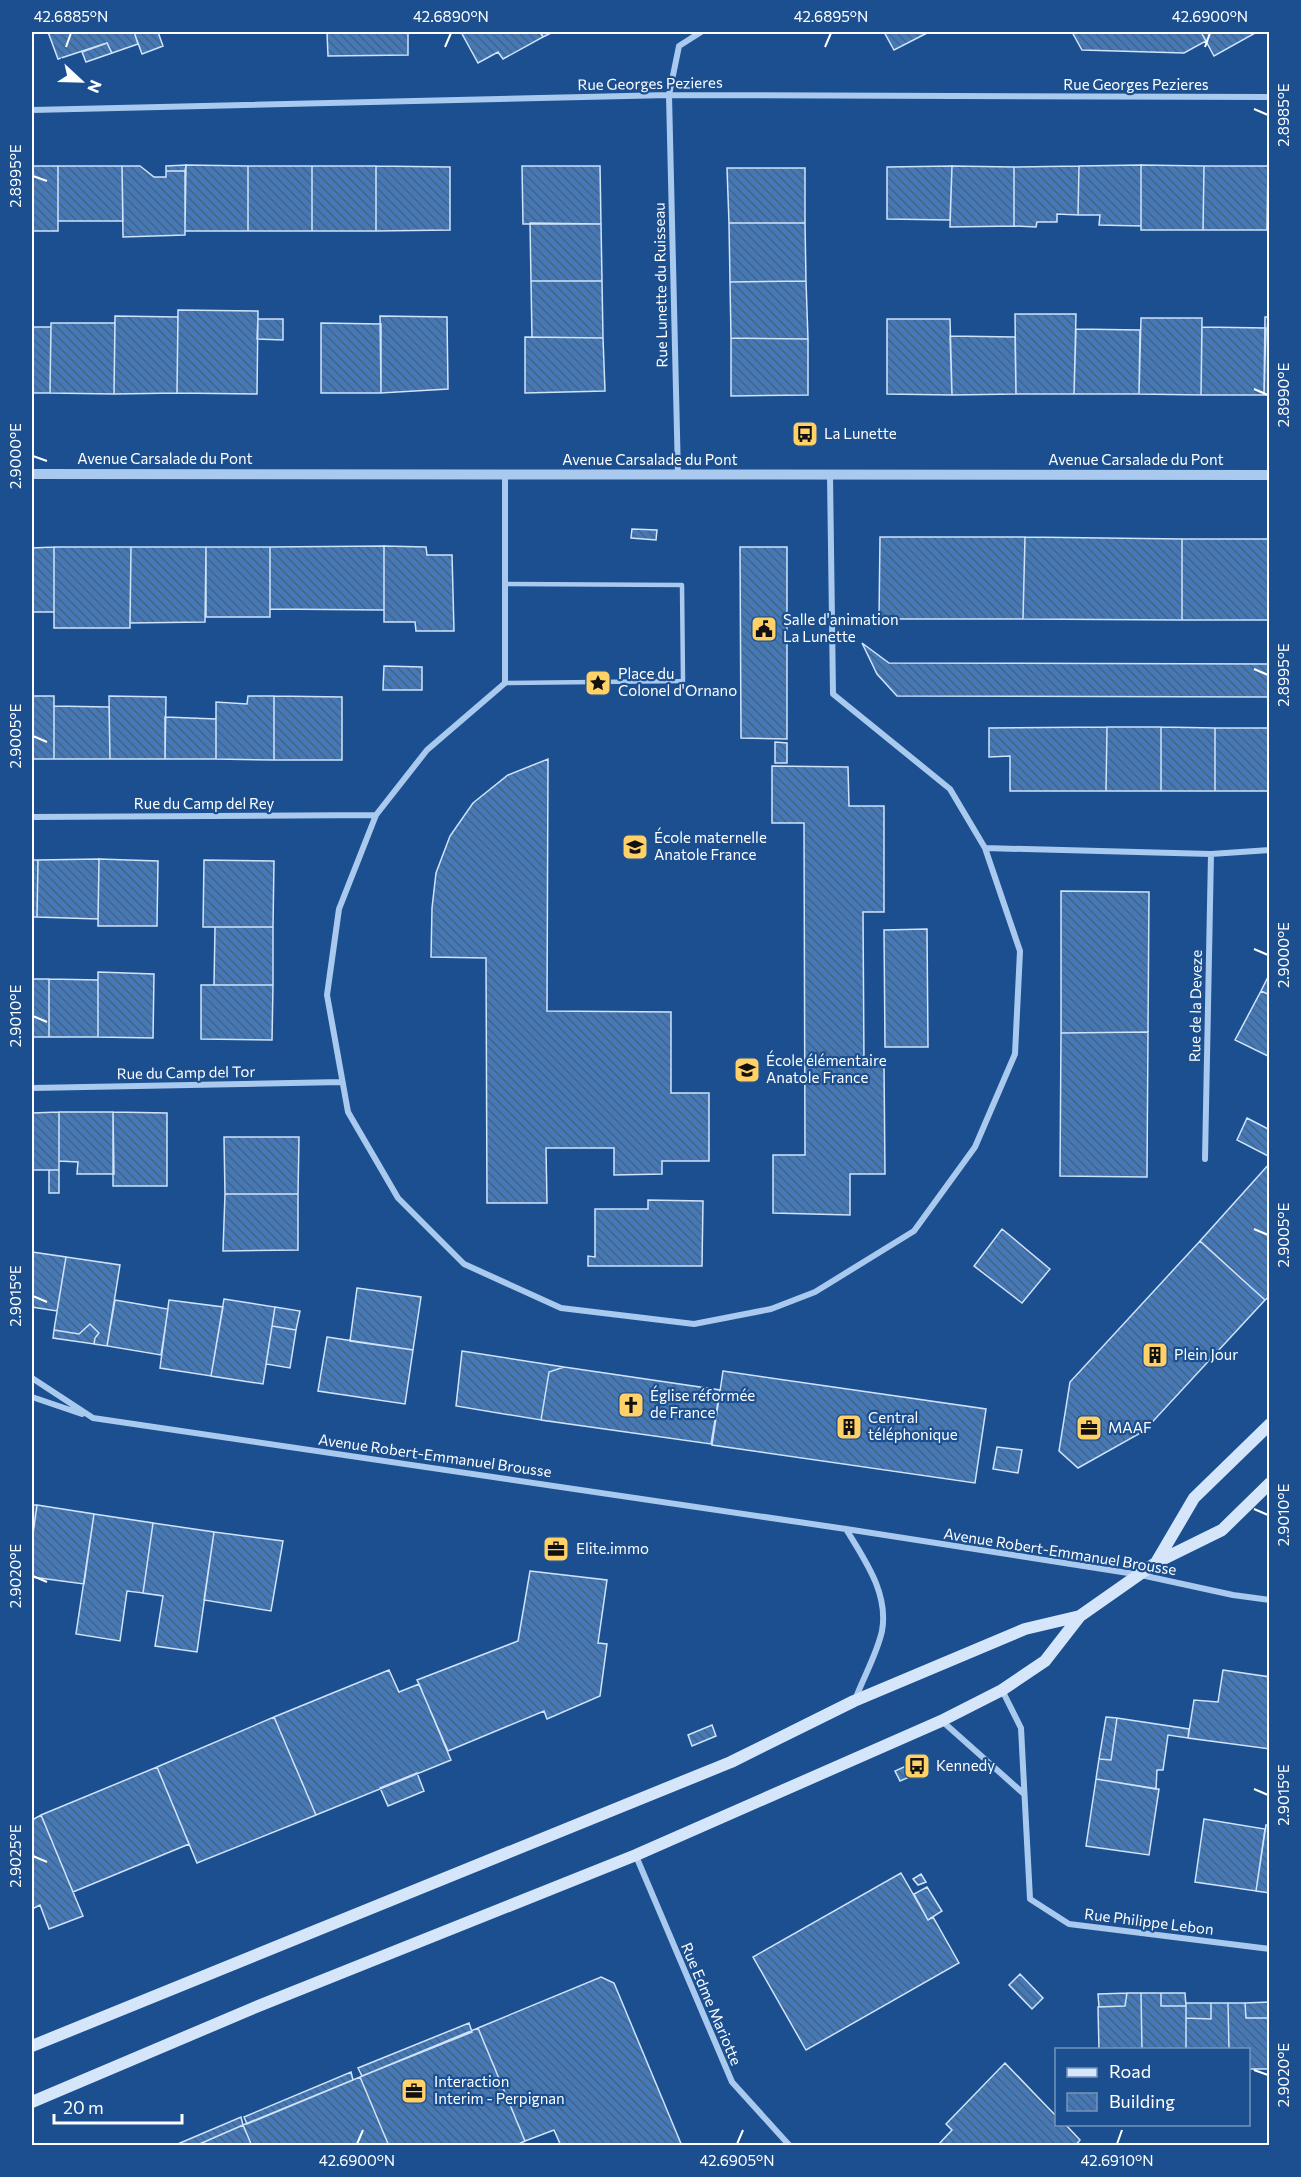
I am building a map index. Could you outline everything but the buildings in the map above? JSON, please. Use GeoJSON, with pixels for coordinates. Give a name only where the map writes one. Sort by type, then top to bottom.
{"type":"FeatureCollection","features":[{"type":"Feature","properties":{"kind":"main road"},"geometry":{"type":"LineString","coordinates":[[1157,1562],[1194,1498],[1269,1424]]}},
{"type":"Feature","properties":{"kind":"main road"},"geometry":{"type":"LineString","coordinates":[[32,2102],[256,2007],[636,1855],[941,1721],[1002,1690],[1045,1661],[1080,1616],[1157,1562],[1222,1530],[1269,1483]]}},
{"type":"Feature","properties":{"kind":"main road"},"geometry":{"type":"LineString","coordinates":[[32,2046],[731,1762],[854,1701],[1024,1629],[1080,1616]]}},
{"type":"Feature","properties":{"kind":"street","name":"Rue Lunette du Ruisseau"},"geometry":{"type":"LineString","coordinates":[[678,475],[669,95],[679,46],[701,32]]}},
{"type":"Feature","properties":{"kind":"street","name":"Rue Georges Pezieres"},"geometry":{"type":"LineString","coordinates":[[32,110],[669,95],[1269,97]]}},
{"type":"Feature","properties":{"kind":"street","name":"Avenue Carsalade du Pont"},"geometry":{"type":"LineString","coordinates":[[32,474],[1269,475]]}},
{"type":"Feature","properties":{"kind":"street"},"geometry":{"type":"LineString","coordinates":[[505,475],[505,683],[427,750],[376,815],[339,909],[327,995],[341,1082],[348,1112],[398,1198],[464,1264],[561,1308],[694,1324],[771,1309],[815,1292],[914,1231],[975,1147],[1015,1054],[1020,951],[985,848],[950,789],[833,694],[830,475]]}},
{"type":"Feature","properties":{"kind":"street","name":"Rue du Camp del Rey"},"geometry":{"type":"LineString","coordinates":[[32,817],[376,815]]}},
{"type":"Feature","properties":{"kind":"street"},"geometry":{"type":"LineString","coordinates":[[985,848],[1211,854],[1269,850]]}},
{"type":"Feature","properties":{"kind":"street","name":"Rue de la Deveze"},"geometry":{"type":"LineString","coordinates":[[1205,1159],[1211,854]]}},
{"type":"Feature","properties":{"kind":"street","name":"Rue du Camp del Tor"},"geometry":{"type":"LineString","coordinates":[[32,1088],[341,1082]]}},
{"type":"Feature","properties":{"kind":"street","name":"Avenue Robert-Emmanuel Brousse"},"geometry":{"type":"LineString","coordinates":[[32,1378],[93,1418],[846,1529],[1141,1575],[1233,1595],[1269,1600]]}},
{"type":"Feature","properties":{"kind":"street"},"geometry":{"type":"LineString","coordinates":[[32,1397],[93,1418]]}},
{"type":"Feature","properties":{"kind":"street"},"geometry":{"type":"LineString","coordinates":[[846,1529],[872,1572],[881,1602],[882,1631],[854,1701]]}},
{"type":"Feature","properties":{"kind":"street","name":"Rue Philippe Lebon"},"geometry":{"type":"LineString","coordinates":[[1002,1690],[1021,1728],[1030,1899],[1069,1924],[1269,1949]]}},
{"type":"Feature","properties":{"kind":"street"},"geometry":{"type":"LineString","coordinates":[[941,1721],[1024,1794]]}},
{"type":"Feature","properties":{"kind":"street","name":"Rue Edme Mariotte"},"geometry":{"type":"LineString","coordinates":[[636,1855],[732,2082],[790,2145]]}},
{"type":"Feature","properties":{"kind":"lane"},"geometry":{"type":"LineString","coordinates":[[505,584],[682,585],[683,681],[505,683]]}},
{"type":"Feature","properties":{"kind":"place","name":"La Lunette"},"geometry":{"type":"Point","coordinates":[805,434]}},
{"type":"Feature","properties":{"kind":"place","name":"Salle d'animation La Lunette"},"geometry":{"type":"Point","coordinates":[764,629]}},
{"type":"Feature","properties":{"kind":"place","name":"Place du Colonel d'Ornano"},"geometry":{"type":"Point","coordinates":[598,683]}},
{"type":"Feature","properties":{"kind":"place","name":"École maternelle Anatole France"},"geometry":{"type":"Point","coordinates":[635,847]}},
{"type":"Feature","properties":{"kind":"place","name":"École élémentaire Anatole France"},"geometry":{"type":"Point","coordinates":[747,1070]}},
{"type":"Feature","properties":{"kind":"place","name":"Plein Jour"},"geometry":{"type":"Point","coordinates":[1155,1355]}},
{"type":"Feature","properties":{"kind":"place","name":"Église réformée de France"},"geometry":{"type":"Point","coordinates":[631,1405]}},
{"type":"Feature","properties":{"kind":"place","name":"Central téléphonique"},"geometry":{"type":"Point","coordinates":[849,1427]}},
{"type":"Feature","properties":{"kind":"place","name":"MAAF"},"geometry":{"type":"Point","coordinates":[1089,1428]}},
{"type":"Feature","properties":{"kind":"place","name":"Elite.immo"},"geometry":{"type":"Point","coordinates":[556,1549]}},
{"type":"Feature","properties":{"kind":"place","name":"Kennedy"},"geometry":{"type":"Point","coordinates":[917,1766]}},
{"type":"Feature","properties":{"kind":"place","name":"Interaction Interim - Perpignan"},"geometry":{"type":"Point","coordinates":[414,2091]}}]}
